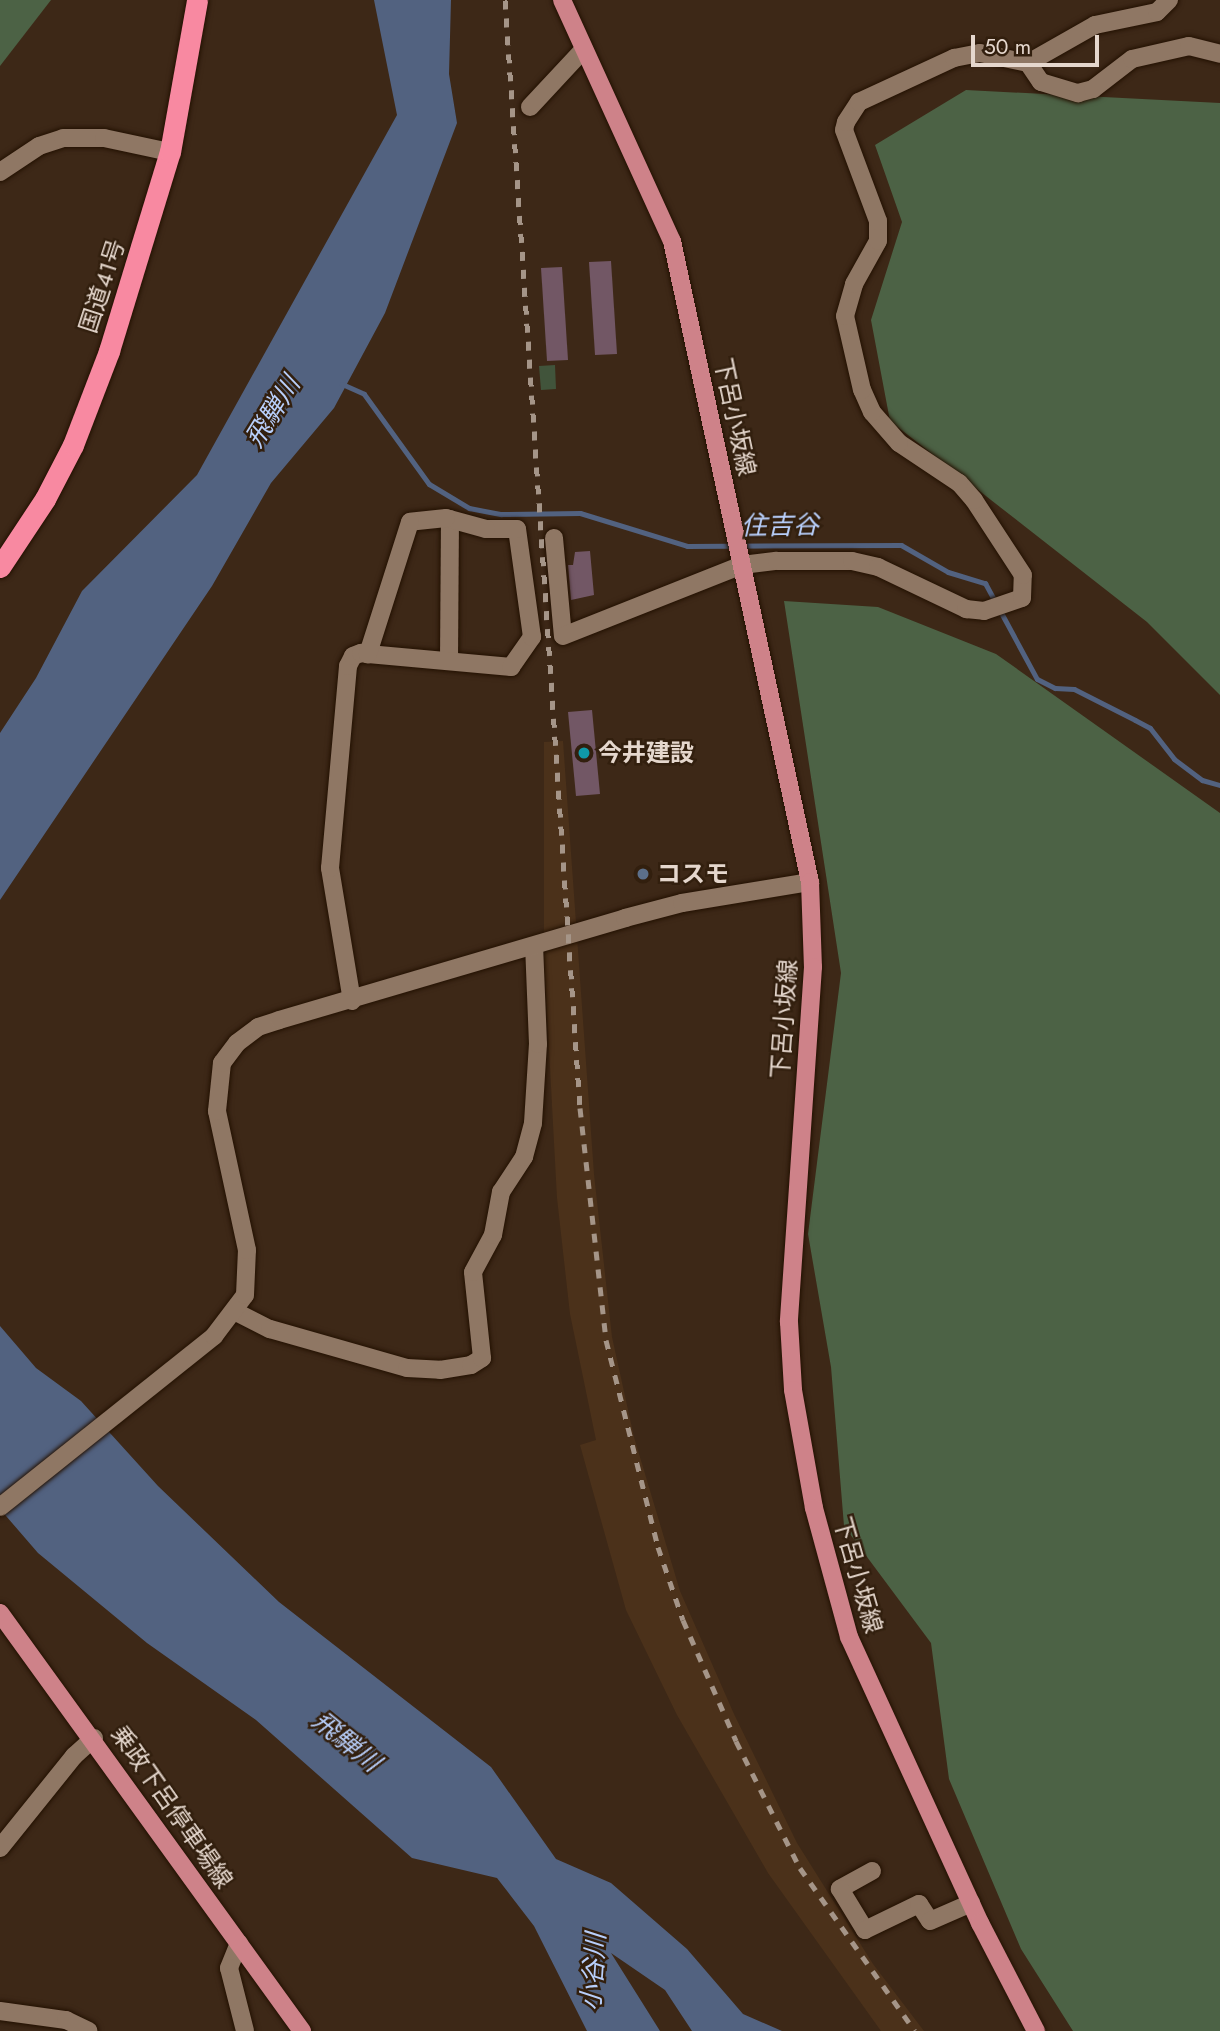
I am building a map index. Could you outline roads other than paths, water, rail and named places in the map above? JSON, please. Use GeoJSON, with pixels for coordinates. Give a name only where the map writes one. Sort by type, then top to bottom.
{"type":"FeatureCollection","features":[{"type":"Feature","properties":{"kind":"highway","name":"国道41号"},"geometry":{"type":"LineString","coordinates":[[0,567],[45,499],[88,409],[170,152],[198,0]]}},
{"type":"Feature","properties":{"kind":"main road","name":"下呂小坂線"},"geometry":{"type":"LineString","coordinates":[[562,0],[654,192],[672,241],[810,882],[813,967],[790,1285],[793,1390],[814,1508],[849,1637],[971,1903],[1036,2031]]}},
{"type":"Feature","properties":{"kind":"main road","name":"乗政下呂停車場線"},"geometry":{"type":"LineString","coordinates":[[0,1613],[94,1738],[302,2031]]}},
{"type":"Feature","properties":{"kind":"street"},"geometry":{"type":"LineString","coordinates":[[554,538],[563,636],[742,565],[852,561],[878,568],[966,609],[984,611],[1022,598],[1023,575],[974,500],[959,482],[900,443],[872,412],[862,390],[845,316],[854,284],[878,241],[878,221],[844,130],[859,102],[954,58],[980,53],[1028,63],[1095,25],[1157,12],[1168,0]]}},
{"type":"Feature","properties":{"kind":"street"},"geometry":{"type":"LineString","coordinates":[[1028,63],[1041,82],[1078,93],[1093,89],[1132,59],[1189,46],[1220,54]]}},
{"type":"Feature","properties":{"kind":"street"},"geometry":{"type":"LineString","coordinates":[[530,107],[584,49]]}},
{"type":"Feature","properties":{"kind":"street"},"geometry":{"type":"LineString","coordinates":[[0,172],[39,146],[63,138],[104,138],[170,152]]}},
{"type":"Feature","properties":{"kind":"street"},"geometry":{"type":"LineString","coordinates":[[449,661],[450,519]]}},
{"type":"Feature","properties":{"kind":"street"},"geometry":{"type":"LineString","coordinates":[[352,1001],[330,869],[348,666],[353,656],[368,654],[512,667],[532,637],[517,529],[486,529],[450,519],[410,522],[368,654]]}},
{"type":"Feature","properties":{"kind":"street"},"geometry":{"type":"LineString","coordinates":[[0,1507],[214,1335],[236,1312],[249,1273],[218,1111],[222,1063],[237,1043],[258,1027],[682,903],[810,882]]}},
{"type":"Feature","properties":{"kind":"street"},"geometry":{"type":"LineString","coordinates":[[236,1312],[270,1329],[407,1367],[440,1370],[471,1366],[482,1358],[473,1272],[489,1245],[500,1192],[524,1157],[533,1123],[538,1044],[534,946]]}},
{"type":"Feature","properties":{"kind":"street"},"geometry":{"type":"LineString","coordinates":[[0,1848],[74,1756],[94,1738]]}},
{"type":"Feature","properties":{"kind":"street"},"geometry":{"type":"LineString","coordinates":[[872,1871],[840,1889],[864,1930],[919,1904],[930,1921],[971,1903]]}},
{"type":"Feature","properties":{"kind":"street"},"geometry":{"type":"LineString","coordinates":[[239,1943],[229,1968],[245,2031]]}},
{"type":"Feature","properties":{"kind":"street"},"geometry":{"type":"LineString","coordinates":[[0,2011],[66,2020],[89,2031]]}},
{"type":"Feature","properties":{"kind":"water","name":"飛騨川"},"geometry":{"type":"Polygon","coordinates":[[[374,0],[451,0],[449,74],[457,123],[385,313],[334,408],[271,483],[212,586],[0,900],[0,733],[36,678],[82,591],[197,475],[397,115],[374,0]]]}},
{"type":"Feature","properties":{"kind":"water"},"geometry":{"type":"Polygon","coordinates":[[[0,1326],[36,1368],[81,1401],[158,1486],[279,1602],[491,1767],[556,1859],[611,1883],[687,1949],[743,2014],[782,2031],[692,2031],[665,1990],[611,1953],[660,2031],[587,2031],[534,1926],[497,1878],[412,1858],[256,1720],[147,1643],[38,1553],[0,1509],[0,1326]]]}},
{"type":"Feature","properties":{"kind":"waterway","name":"住吉谷"},"geometry":{"type":"LineString","coordinates":[[342,384],[364,394],[429,484],[469,508],[501,514],[580,513],[687,546],[901,545],[948,572],[985,583],[1037,679],[1055,688],[1074,689],[1150,728],[1174,759],[1202,780],[1220,785]]}},
{"type":"Feature","properties":{"kind":"railway"},"geometry":{"type":"LineString","coordinates":[[505,0],[580,1108],[606,1340],[658,1547],[683,1620],[736,1741],[800,1868],[915,2031]]}},
{"type":"Feature","properties":{"kind":"place","name":"今井建設"},"geometry":{"type":"Point","coordinates":[584,753]}},
{"type":"Feature","properties":{"kind":"place","name":"コスモ"},"geometry":{"type":"Point","coordinates":[643,874]}},
{"type":"Feature","properties":{"kind":"water label","name":"小谷川"},"geometry":{"type":"Point","coordinates":[594,1972]}}]}
